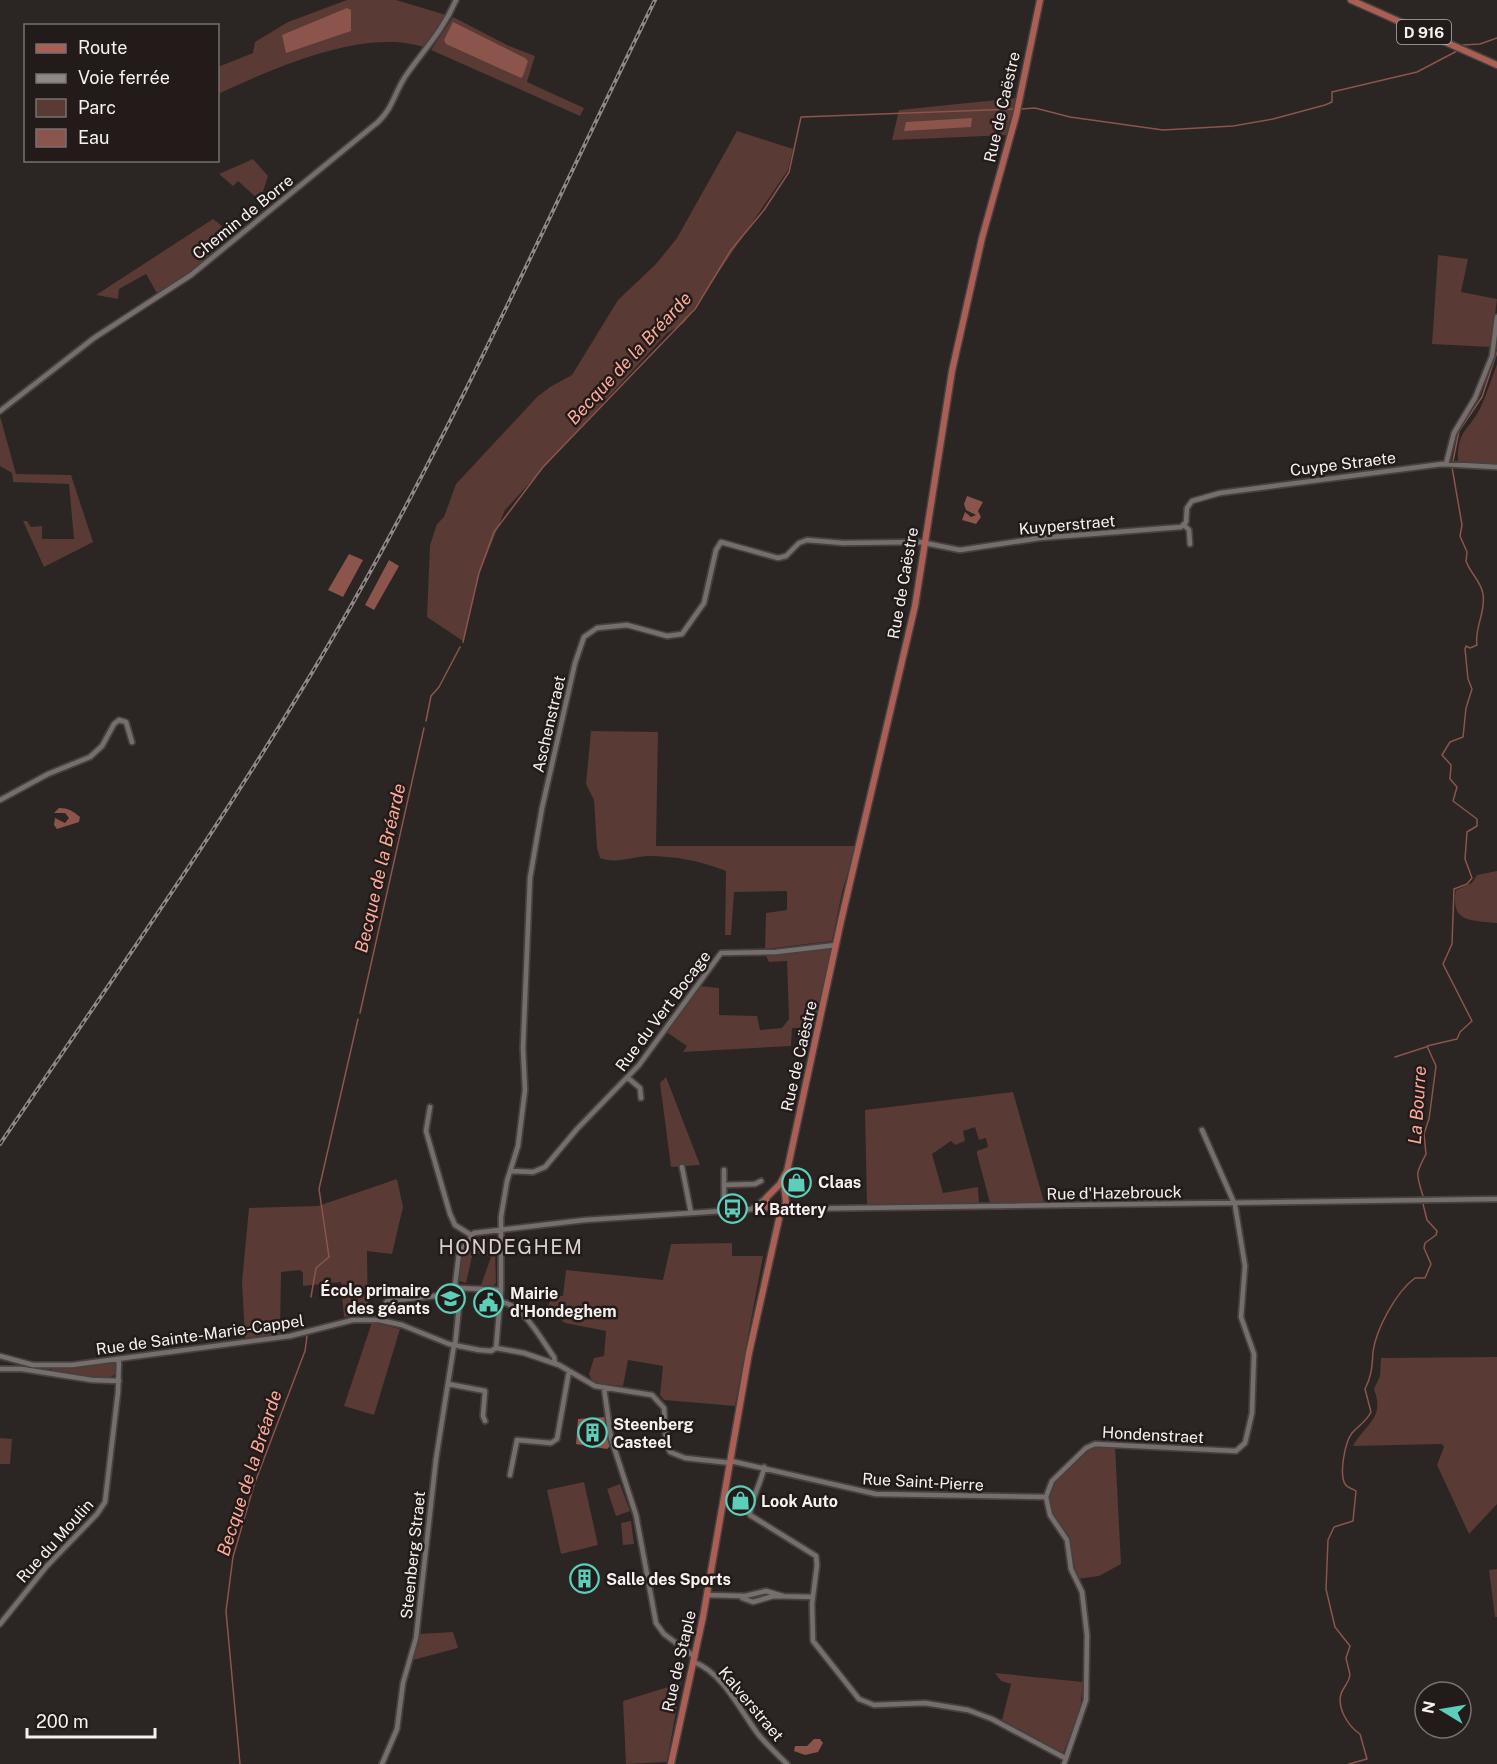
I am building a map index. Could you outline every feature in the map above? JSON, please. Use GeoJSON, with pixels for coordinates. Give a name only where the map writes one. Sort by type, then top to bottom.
{"type":"FeatureCollection","features":[{"type":"Feature","properties":{"kind":"main road","name":"Rue de Caëstre"},"geometry":{"type":"LineString","coordinates":[[784,1194],[836,945],[911,626],[952,371],[982,238],[1016,116],[1040,0]]}},
{"type":"Feature","properties":{"kind":"main road","name":"D 916"},"geometry":{"type":"LineString","coordinates":[[1351,0],[1497,65]]}},
{"type":"Feature","properties":{"kind":"main road","name":"Rue de Caëstre"},"geometry":{"type":"LineString","coordinates":[[767,1197],[788,1169]]}},
{"type":"Feature","properties":{"kind":"main road"},"geometry":{"type":"LineString","coordinates":[[770,1209],[783,1207],[784,1194],[772,1191]]}},
{"type":"Feature","properties":{"kind":"main road","name":"Rue de Staple"},"geometry":{"type":"LineString","coordinates":[[767,1197],[776,1228]]}},
{"type":"Feature","properties":{"kind":"main road","name":"Rue de Staple"},"geometry":{"type":"LineString","coordinates":[[670,1764],[707,1595],[715,1527],[731,1464],[755,1326],[776,1228],[783,1207]]}},
{"type":"Feature","properties":{"kind":"street","name":"Chemin de Borre"},"geometry":{"type":"LineString","coordinates":[[0,411],[94,338],[191,275],[374,126],[392,107],[406,75],[437,36],[456,0]]}},
{"type":"Feature","properties":{"kind":"street"},"geometry":{"type":"LineString","coordinates":[[1446,464],[1454,433],[1475,398],[1492,356],[1497,317]]}},
{"type":"Feature","properties":{"kind":"street","name":"Cuype Straete"},"geometry":{"type":"LineString","coordinates":[[1185,525],[1188,506],[1193,500],[1283,483],[1446,464],[1497,467]]}},
{"type":"Feature","properties":{"kind":"street","name":"Kuyperstraet"},"geometry":{"type":"LineString","coordinates":[[924,543],[960,550],[1037,538],[1185,525]]}},
{"type":"Feature","properties":{"kind":"street"},"geometry":{"type":"LineString","coordinates":[[1185,525],[1189,532],[1190,544]]}},
{"type":"Feature","properties":{"kind":"street","name":"Aschenstraet"},"geometry":{"type":"LineString","coordinates":[[500,1302],[502,1211],[518,1146],[525,1090],[523,1044],[530,878],[563,712],[584,637],[594,629],[621,625],[667,636],[681,634],[704,603],[716,550],[722,542],[778,558],[786,556],[799,543],[807,540],[847,543],[924,543]]}},
{"type":"Feature","properties":{"kind":"street"},"geometry":{"type":"LineString","coordinates":[[0,800],[48,774],[90,757],[102,746],[114,724],[119,720],[126,722],[132,742]]}},
{"type":"Feature","properties":{"kind":"street","name":"Rue du Vert Bocage"},"geometry":{"type":"LineString","coordinates":[[511,1171],[531,1173],[542,1169],[574,1132],[628,1078],[721,953],[777,952],[836,945]]}},
{"type":"Feature","properties":{"kind":"street"},"geometry":{"type":"LineString","coordinates":[[628,1078],[640,1089],[642,1098]]}},
{"type":"Feature","properties":{"kind":"street"},"geometry":{"type":"LineString","coordinates":[[430,1107],[426,1131],[450,1215],[455,1225],[471,1235],[585,1220],[770,1209]]}},
{"type":"Feature","properties":{"kind":"street"},"geometry":{"type":"LineString","coordinates":[[1202,1130],[1234,1203]]}},
{"type":"Feature","properties":{"kind":"street"},"geometry":{"type":"LineString","coordinates":[[682,1167],[691,1214]]}},
{"type":"Feature","properties":{"kind":"street"},"geometry":{"type":"LineString","coordinates":[[724,1170],[724,1212]]}},
{"type":"Feature","properties":{"kind":"street"},"geometry":{"type":"LineString","coordinates":[[724,1185],[753,1185],[761,1181]]}},
{"type":"Feature","properties":{"kind":"street"},"geometry":{"type":"LineString","coordinates":[[745,1211],[756,1207],[767,1197]]}},
{"type":"Feature","properties":{"kind":"street","name":"Rue d'Hazebrouck"},"geometry":{"type":"LineString","coordinates":[[783,1207],[805,1209],[1497,1199]]}},
{"type":"Feature","properties":{"kind":"street","name":"Hondenstraet"},"geometry":{"type":"LineString","coordinates":[[1046,1497],[1052,1481],[1093,1444],[1112,1443],[1233,1451],[1244,1445],[1252,1409],[1255,1357],[1240,1317],[1245,1266],[1234,1203]]}},
{"type":"Feature","properties":{"kind":"street","name":"Steenberg Straet"},"geometry":{"type":"LineString","coordinates":[[382,1764],[397,1729],[403,1683],[417,1633],[430,1505],[461,1288],[454,1284],[460,1251],[471,1235]]}},
{"type":"Feature","properties":{"kind":"street"},"geometry":{"type":"LineString","coordinates":[[461,1288],[501,1290]]}},
{"type":"Feature","properties":{"kind":"street"},"geometry":{"type":"LineString","coordinates":[[379,1320],[388,1300],[444,1295]]}},
{"type":"Feature","properties":{"kind":"street"},"geometry":{"type":"LineString","coordinates":[[496,1348],[500,1302],[512,1304],[554,1357],[555,1363]]}},
{"type":"Feature","properties":{"kind":"street","name":"Rue de Sainte-Marie-Cappel"},"geometry":{"type":"LineString","coordinates":[[0,1356],[23,1363],[53,1366],[295,1335],[349,1320],[379,1320],[454,1345],[483,1350],[496,1348]]}},
{"type":"Feature","properties":{"kind":"street","name":"Rue Saint-Pierre"},"geometry":{"type":"LineString","coordinates":[[496,1348],[522,1352],[555,1363],[586,1383],[604,1388],[646,1393],[658,1399],[664,1411],[667,1445],[674,1455],[764,1467],[876,1494],[1046,1497]]}},
{"type":"Feature","properties":{"kind":"street","name":"Rue du Moulin"},"geometry":{"type":"LineString","coordinates":[[0,1624],[46,1567],[104,1505],[108,1489],[119,1381],[119,1359]]}},
{"type":"Feature","properties":{"kind":"street","name":"Rue de Sainte-Marie-Cappel"},"geometry":{"type":"LineString","coordinates":[[0,1369],[22,1369],[92,1380],[119,1381]]}},
{"type":"Feature","properties":{"kind":"street"},"geometry":{"type":"LineString","coordinates":[[510,1475],[517,1440],[551,1443],[557,1439],[569,1371]]}},
{"type":"Feature","properties":{"kind":"street"},"geometry":{"type":"LineString","coordinates":[[448,1384],[486,1391],[483,1414],[485,1421]]}},
{"type":"Feature","properties":{"kind":"street","name":"Kalverstraet"},"geometry":{"type":"LineString","coordinates":[[604,1388],[611,1438],[636,1515],[645,1575],[656,1623],[664,1634],[703,1666],[724,1687],[761,1737],[787,1764]]}},
{"type":"Feature","properties":{"kind":"street"},"geometry":{"type":"LineString","coordinates":[[764,1467],[761,1485],[750,1507],[750,1515],[814,1554],[817,1565],[811,1624],[814,1643],[861,1701],[874,1705],[925,1703],[968,1710],[992,1719],[1064,1761],[1086,1700],[1087,1635],[1082,1592],[1071,1569],[1067,1540],[1050,1515],[1046,1497]]}},
{"type":"Feature","properties":{"kind":"street"},"geometry":{"type":"LineString","coordinates":[[707,1595],[740,1596],[753,1602],[783,1596],[812,1598]]}},
{"type":"Feature","properties":{"kind":"green space"},"geometry":{"type":"Polygon","coordinates":[[[347,0],[396,0],[446,15],[426,48],[402,43],[376,42],[348,46],[292,63],[219,94],[219,67],[253,53],[255,42],[288,22],[347,0]]]}},
{"type":"Feature","properties":{"kind":"green space"},"geometry":{"type":"Polygon","coordinates":[[[453,17],[507,45],[535,56],[527,82],[584,108],[580,116],[431,50],[453,17]]]}},
{"type":"Feature","properties":{"kind":"green space"},"geometry":{"type":"Polygon","coordinates":[[[1017,98],[1008,135],[892,140],[899,110],[1017,98]]]}},
{"type":"Feature","properties":{"kind":"green space"},"geometry":{"type":"Polygon","coordinates":[[[737,131],[793,149],[788,170],[684,323],[667,333],[505,510],[479,574],[463,641],[427,617],[430,545],[437,524],[444,517],[456,484],[537,397],[572,375],[618,300],[656,264],[677,238],[737,131]]]}},
{"type":"Feature","properties":{"kind":"green space"},"geometry":{"type":"Polygon","coordinates":[[[253,159],[268,176],[260,201],[238,181],[233,186],[219,174],[253,159]]]}},
{"type":"Feature","properties":{"kind":"green space"},"geometry":{"type":"Polygon","coordinates":[[[213,219],[222,226],[205,245],[214,254],[190,275],[158,295],[146,274],[119,289],[118,299],[96,295],[213,219]]]}},
{"type":"Feature","properties":{"kind":"green space"},"geometry":{"type":"Polygon","coordinates":[[[1438,255],[1468,259],[1461,292],[1497,299],[1491,347],[1432,344],[1438,255]]]}},
{"type":"Feature","properties":{"kind":"green space"},"geometry":{"type":"Polygon","coordinates":[[[1497,364],[1497,465],[1458,464],[1459,443],[1465,430],[1478,413],[1497,364]]]}},
{"type":"Feature","properties":{"kind":"green space"},"geometry":{"type":"Polygon","coordinates":[[[0,416],[16,474],[71,475],[93,542],[44,567],[23,521],[27,521],[31,527],[42,526],[42,539],[74,539],[69,484],[13,482],[12,473],[0,466],[0,416]]]}},
{"type":"Feature","properties":{"kind":"green space"},"geometry":{"type":"Polygon","coordinates":[[[591,731],[658,732],[656,846],[856,846],[842,892],[832,941],[765,949],[766,913],[787,910],[787,891],[734,892],[731,935],[725,935],[726,871],[678,858],[647,856],[605,860],[600,858],[597,848],[594,800],[586,784],[591,731]]]}},
{"type":"Feature","properties":{"kind":"green space"},"geometry":{"type":"Polygon","coordinates":[[[1497,871],[1497,923],[1464,918],[1456,909],[1456,890],[1472,883],[1477,875],[1497,871]]]}},
{"type":"Feature","properties":{"kind":"green space"},"geometry":{"type":"Polygon","coordinates":[[[831,948],[815,1028],[792,1028],[791,1046],[683,1052],[687,1046],[665,1031],[699,986],[719,988],[719,1015],[757,1016],[760,1030],[782,1028],[789,1019],[787,961],[769,962],[766,956],[831,948]]]}},
{"type":"Feature","properties":{"kind":"green space"},"geometry":{"type":"Polygon","coordinates":[[[666,1077],[700,1165],[671,1167],[660,1083],[666,1077]]]}},
{"type":"Feature","properties":{"kind":"green space"},"geometry":{"type":"Polygon","coordinates":[[[1013,1092],[1044,1202],[990,1203],[977,1154],[977,1151],[988,1147],[986,1138],[979,1140],[975,1127],[963,1131],[965,1141],[955,1145],[951,1141],[932,1154],[943,1193],[978,1187],[979,1203],[867,1206],[865,1110],[1013,1092]]]}},
{"type":"Feature","properties":{"kind":"green space"},"geometry":{"type":"Polygon","coordinates":[[[397,1179],[403,1207],[392,1254],[367,1251],[368,1314],[344,1317],[341,1282],[303,1286],[303,1273],[300,1270],[281,1272],[280,1334],[245,1338],[242,1282],[249,1208],[318,1206],[397,1179]]]}},
{"type":"Feature","properties":{"kind":"green space"},"geometry":{"type":"Polygon","coordinates":[[[477,1240],[494,1244],[496,1283],[493,1286],[481,1285],[491,1257],[473,1252],[466,1283],[456,1280],[463,1252],[477,1240]]]}},
{"type":"Feature","properties":{"kind":"green space"},"geometry":{"type":"Polygon","coordinates":[[[732,1243],[732,1256],[763,1256],[735,1406],[664,1400],[660,1395],[663,1366],[628,1360],[623,1386],[593,1383],[589,1374],[594,1358],[604,1356],[606,1331],[565,1323],[547,1308],[553,1295],[563,1296],[566,1270],[663,1280],[671,1244],[732,1243]]]}},
{"type":"Feature","properties":{"kind":"green space"},"geometry":{"type":"Polygon","coordinates":[[[372,1322],[400,1329],[374,1415],[344,1406],[372,1322]]]}},
{"type":"Feature","properties":{"kind":"green space"},"geometry":{"type":"Polygon","coordinates":[[[1497,1357],[1497,1504],[1469,1534],[1437,1465],[1444,1447],[1442,1444],[1353,1446],[1376,1414],[1377,1399],[1374,1389],[1380,1376],[1381,1358],[1497,1357]]]}},
{"type":"Feature","properties":{"kind":"green space"},"geometry":{"type":"Polygon","coordinates":[[[117,1362],[118,1372],[105,1378],[86,1378],[52,1372],[52,1369],[117,1362]]]}},
{"type":"Feature","properties":{"kind":"green space"},"geometry":{"type":"Polygon","coordinates":[[[0,1438],[12,1439],[10,1464],[0,1464],[0,1438]]]}},
{"type":"Feature","properties":{"kind":"green space"},"geometry":{"type":"Polygon","coordinates":[[[1094,1446],[1115,1446],[1121,1564],[1099,1576],[1077,1579],[1069,1536],[1051,1513],[1048,1498],[1055,1481],[1094,1446]]]}},
{"type":"Feature","properties":{"kind":"green space"},"geometry":{"type":"Polygon","coordinates":[[[584,1482],[598,1545],[561,1554],[547,1490],[584,1482]]]}},
{"type":"Feature","properties":{"kind":"green space"},"geometry":{"type":"Polygon","coordinates":[[[620,1484],[630,1511],[616,1516],[607,1489],[620,1484]]]}},
{"type":"Feature","properties":{"kind":"green space"},"geometry":{"type":"Polygon","coordinates":[[[631,1521],[634,1544],[623,1545],[621,1523],[631,1521]]]}},
{"type":"Feature","properties":{"kind":"green space"},"geometry":{"type":"Polygon","coordinates":[[[1497,1569],[1497,1617],[1495,1617],[1489,1570],[1497,1569]]]}},
{"type":"Feature","properties":{"kind":"green space"},"geometry":{"type":"Polygon","coordinates":[[[453,1632],[458,1648],[413,1660],[419,1634],[453,1632]]]}},
{"type":"Feature","properties":{"kind":"green space"},"geometry":{"type":"Polygon","coordinates":[[[995,1673],[1083,1682],[1080,1711],[1063,1753],[1002,1720],[1011,1684],[1001,1681],[995,1673]]]}},
{"type":"Feature","properties":{"kind":"green space"},"geometry":{"type":"Polygon","coordinates":[[[681,1683],[667,1762],[626,1764],[623,1701],[681,1683]]]}},
{"type":"Feature","properties":{"kind":"water"},"geometry":{"type":"Polygon","coordinates":[[[347,8],[351,10],[351,31],[286,53],[282,35],[347,8]]]}},
{"type":"Feature","properties":{"kind":"water"},"geometry":{"type":"Polygon","coordinates":[[[453,22],[525,58],[528,61],[523,76],[521,78],[446,44],[444,40],[453,22]]]}},
{"type":"Feature","properties":{"kind":"water"},"geometry":{"type":"Polygon","coordinates":[[[972,118],[971,127],[904,131],[906,122],[972,118]]]}},
{"type":"Feature","properties":{"kind":"water"},"geometry":{"type":"Polygon","coordinates":[[[967,496],[983,502],[978,511],[981,517],[976,524],[962,520],[965,512],[971,517],[976,515],[966,510],[964,504],[967,496]]]}},
{"type":"Feature","properties":{"kind":"water"},"geometry":{"type":"Polygon","coordinates":[[[349,554],[363,560],[343,597],[328,590],[349,554]]]}},
{"type":"Feature","properties":{"kind":"water"},"geometry":{"type":"Polygon","coordinates":[[[389,560],[399,566],[374,610],[365,605],[389,560]]]}},
{"type":"Feature","properties":{"kind":"water"},"geometry":{"type":"Polygon","coordinates":[[[59,808],[75,813],[80,817],[79,822],[57,829],[54,825],[55,818],[65,823],[69,818],[65,813],[54,813],[59,808]]]}},
{"type":"Feature","properties":{"kind":"water"},"geometry":{"type":"Polygon","coordinates":[[[605,1417],[610,1446],[607,1449],[576,1444],[578,1419],[591,1418],[592,1423],[586,1423],[583,1438],[599,1440],[600,1427],[593,1423],[593,1418],[605,1417]]]}},
{"type":"Feature","properties":{"kind":"water"},"geometry":{"type":"Polygon","coordinates":[[[814,1739],[820,1739],[823,1743],[818,1752],[805,1755],[794,1751],[795,1746],[807,1746],[814,1739]]]}},
{"type":"Feature","properties":{"kind":"waterway","name":"Becque de la Bréarde"},"geometry":{"type":"LineString","coordinates":[[1463,45],[1480,44],[1497,38]]}},
{"type":"Feature","properties":{"kind":"waterway","name":"Becque de la Bréarde"},"geometry":{"type":"LineString","coordinates":[[1021,109],[1035,108],[1070,117],[1163,130],[1233,126],[1273,119],[1325,105],[1332,102],[1332,92],[1417,72],[1457,51]]}},
{"type":"Feature","properties":{"kind":"waterway","name":"Becque de la Bréarde"},"geometry":{"type":"LineString","coordinates":[[463,642],[479,573],[494,532],[543,467],[695,309],[731,250],[764,210],[789,172],[801,117],[1014,109]]}},
{"type":"Feature","properties":{"kind":"waterway","name":"La Bourre"},"geometry":{"type":"LineString","coordinates":[[1453,461],[1459,431],[1482,397],[1497,352]]}},
{"type":"Feature","properties":{"kind":"waterway","name":"La Bourre"},"geometry":{"type":"LineString","coordinates":[[1423,1196],[1418,1174],[1426,1154],[1424,1134],[1429,1119],[1436,1066],[1427,1046],[1457,1039],[1460,1032],[1472,1021],[1443,964],[1452,944],[1454,889],[1467,884],[1472,878],[1465,859],[1467,832],[1477,826],[1477,819],[1453,801],[1457,787],[1450,779],[1451,765],[1442,755],[1450,742],[1463,737],[1466,708],[1472,689],[1468,679],[1465,649],[1466,646],[1470,648],[1477,645],[1483,601],[1480,585],[1466,561],[1467,552],[1460,536],[1462,525],[1452,467]]}},
{"type":"Feature","properties":{"kind":"waterway","name":"Becque de la Bréarde"},"geometry":{"type":"LineString","coordinates":[[426,721],[431,696],[439,687],[460,647]]}},
{"type":"Feature","properties":{"kind":"waterway","name":"Becque de la Bréarde"},"geometry":{"type":"LineString","coordinates":[[360,1013],[424,728]]}},
{"type":"Feature","properties":{"kind":"waterway","name":"Becque de la Bréarde"},"geometry":{"type":"LineString","coordinates":[[311,1297],[316,1268],[329,1257],[319,1189],[358,1019]]}},
{"type":"Feature","properties":{"kind":"waterway"},"geometry":{"type":"LineString","coordinates":[[1395,1057],[1426,1047]]}},
{"type":"Feature","properties":{"kind":"waterway","name":"La Bourre"},"geometry":{"type":"LineString","coordinates":[[1349,1764],[1367,1759],[1360,1734],[1351,1726],[1341,1707],[1341,1694],[1350,1675],[1346,1658],[1350,1646],[1335,1627],[1326,1589],[1328,1540],[1334,1527],[1353,1521],[1356,1491],[1347,1487],[1343,1479],[1344,1458],[1352,1433],[1371,1412],[1365,1389],[1372,1367],[1378,1333],[1401,1292],[1415,1278],[1425,1278],[1431,1264],[1424,1248],[1425,1243],[1436,1235],[1437,1231],[1427,1220],[1423,1204]]}},
{"type":"Feature","properties":{"kind":"waterway","name":"Becque de la Bréarde"},"geometry":{"type":"LineString","coordinates":[[240,1764],[226,1611],[233,1557],[254,1485],[305,1351],[307,1336]]}},
{"type":"Feature","properties":{"kind":"railway"},"geometry":{"type":"LineString","coordinates":[[0,1144],[228,807],[272,739],[355,599],[472,377],[655,0]]}},
{"type":"Feature","properties":{"kind":"place","name":"Claas"},"geometry":{"type":"Point","coordinates":[797,1182]}},
{"type":"Feature","properties":{"kind":"place","name":"K Battery"},"geometry":{"type":"Point","coordinates":[733,1209]}},
{"type":"Feature","properties":{"kind":"place","name":"École primaire des géants"},"geometry":{"type":"Point","coordinates":[451,1299]}},
{"type":"Feature","properties":{"kind":"place","name":"Mairie d'Hondeghem"},"geometry":{"type":"Point","coordinates":[489,1302]}},
{"type":"Feature","properties":{"kind":"place","name":"Steenberg Casteel"},"geometry":{"type":"Point","coordinates":[592,1433]}},
{"type":"Feature","properties":{"kind":"place","name":"Look Auto"},"geometry":{"type":"Point","coordinates":[740,1501]}},
{"type":"Feature","properties":{"kind":"place","name":"Salle des Sports"},"geometry":{"type":"Point","coordinates":[585,1579]}},
{"type":"Feature","properties":{"kind":"district","name":"HONDEGHEM"},"geometry":{"type":"Point","coordinates":[511,1247]}}]}
